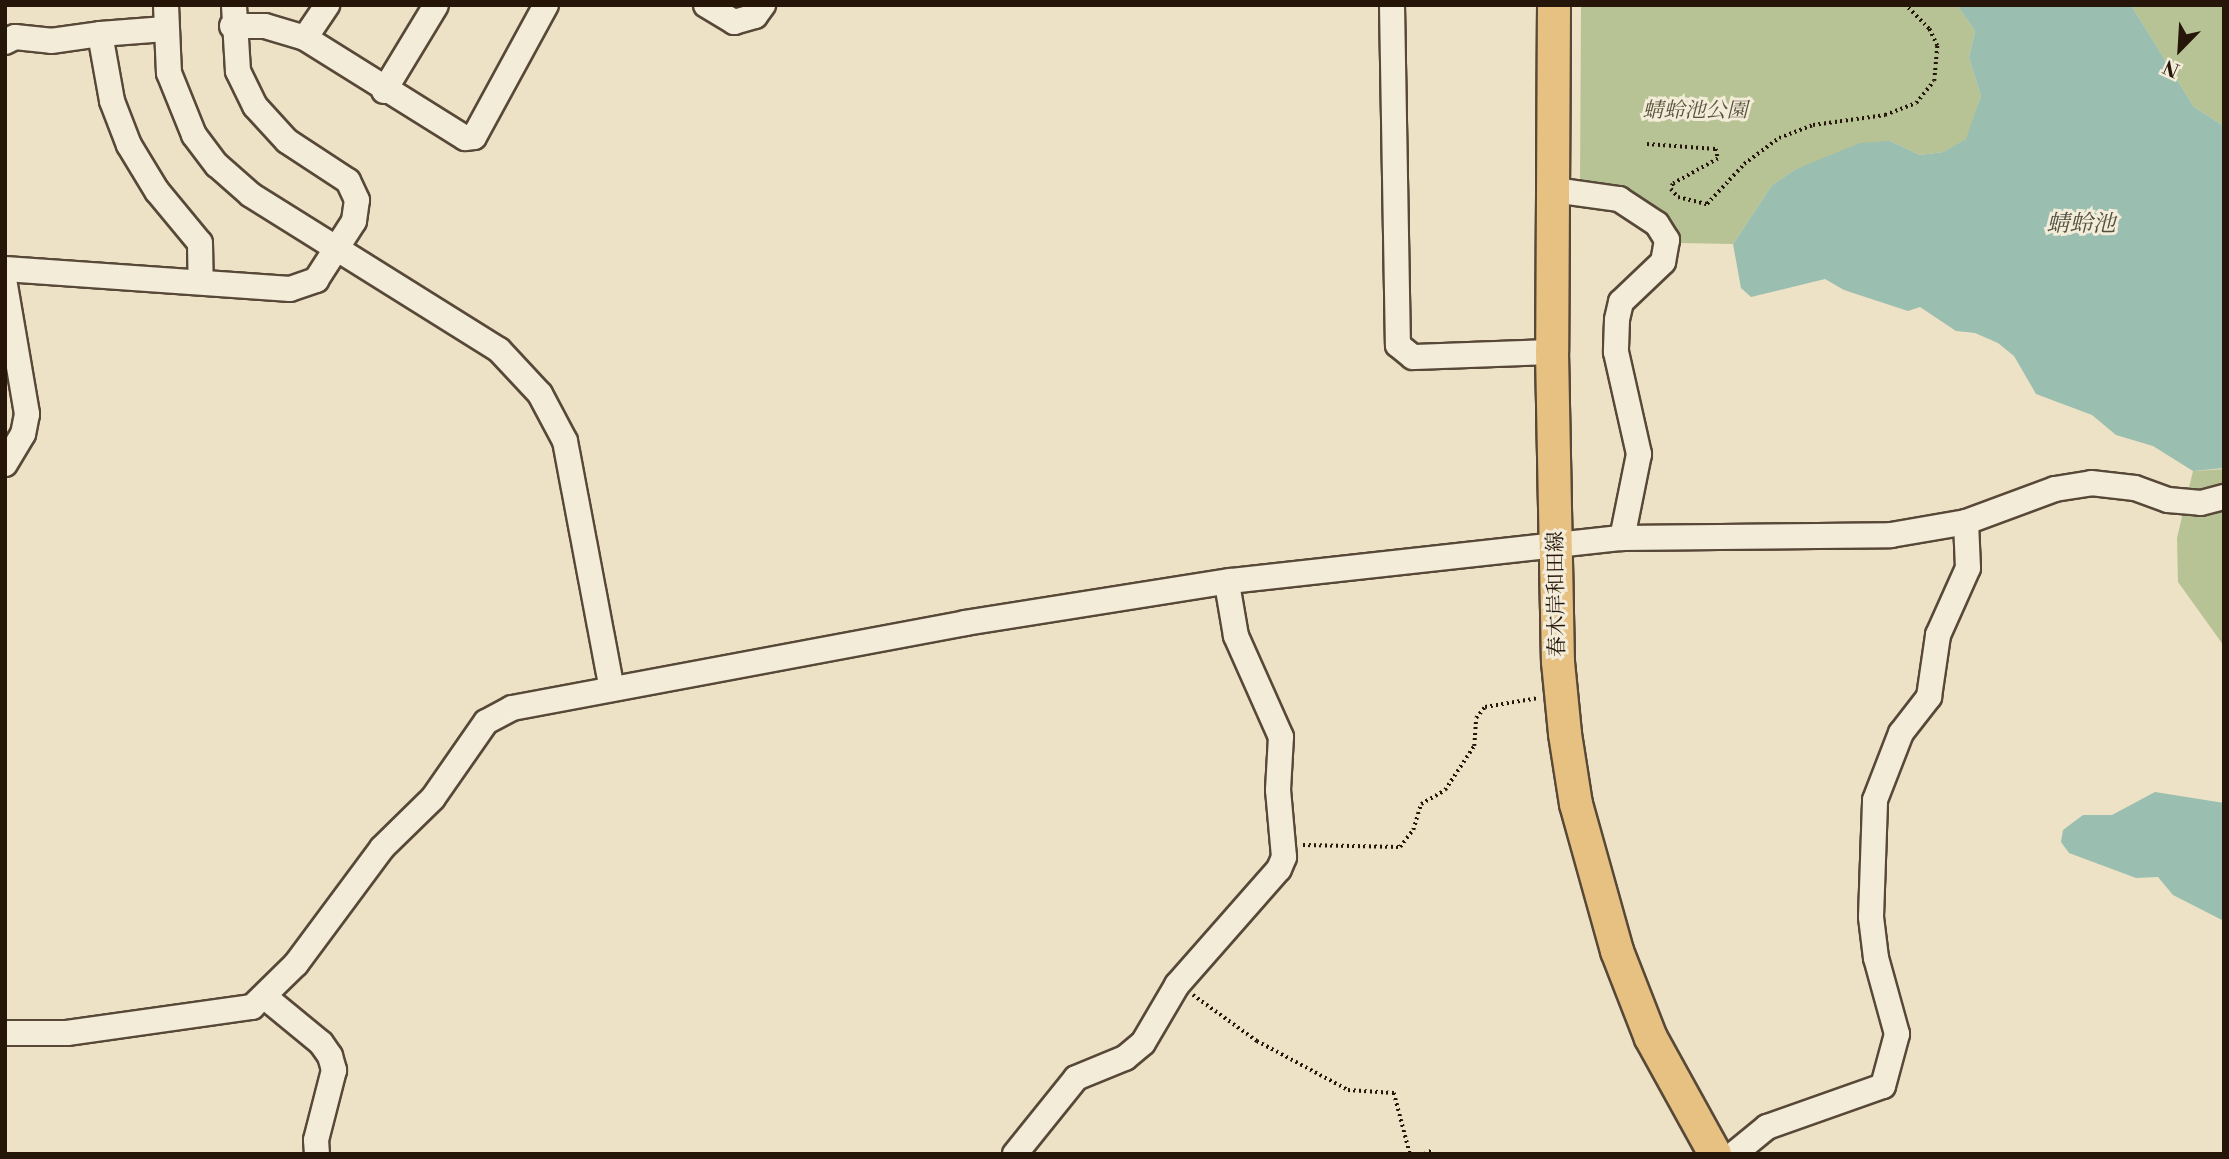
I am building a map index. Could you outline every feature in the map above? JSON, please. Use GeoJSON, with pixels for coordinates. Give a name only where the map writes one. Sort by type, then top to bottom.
{"type":"FeatureCollection","features":[{"type":"Feature","properties":{"kind":"main road","name":"春木岸和田線"},"geometry":{"type":"LineString","coordinates":[[1554,5],[1552,352],[1555,545],[1561,696],[1576,804],[1617,951],[1651,1038],[1715,1154]]}},
{"type":"Feature","properties":{"kind":"street"},"geometry":{"type":"LineString","coordinates":[[305,38],[327,5]]}},
{"type":"Feature","properties":{"kind":"street"},"geometry":{"type":"LineString","coordinates":[[384,91],[436,5]]}},
{"type":"Feature","properties":{"kind":"street"},"geometry":{"type":"LineString","coordinates":[[5,269],[290,289],[306,286],[316,280],[354,221],[357,200],[348,181],[288,141],[255,106],[238,71],[233,16],[305,38],[384,91],[465,138],[474,137],[546,5]]}},
{"type":"Feature","properties":{"kind":"street"},"geometry":{"type":"LineString","coordinates":[[706,5],[734,22],[755,16],[763,5]]}},
{"type":"Feature","properties":{"kind":"street"},"geometry":{"type":"LineString","coordinates":[[1392,5],[1398,345],[1413,357],[1552,352]]}},
{"type":"Feature","properties":{"kind":"street"},"geometry":{"type":"LineString","coordinates":[[5,43],[15,37],[51,41],[100,34],[165,17],[169,74],[194,135],[210,155],[251,195],[499,350],[540,394],[565,441],[611,689]]}},
{"type":"Feature","properties":{"kind":"street"},"geometry":{"type":"LineString","coordinates":[[100,34],[112,101],[129,145],[157,191],[200,243],[201,282]]}},
{"type":"Feature","properties":{"kind":"street"},"geometry":{"type":"LineString","coordinates":[[1554,190],[1619,199],[1657,224],[1667,240],[1663,262],[1620,302],[1617,320],[1616,352],[1639,454],[1622,538]]}},
{"type":"Feature","properties":{"kind":"street"},"geometry":{"type":"LineString","coordinates":[[5,285],[27,414],[23,434],[5,464]]}},
{"type":"Feature","properties":{"kind":"street"},"geometry":{"type":"LineString","coordinates":[[5,1033],[67,1033],[225,1013],[252,1007],[296,964],[382,848],[433,798],[486,722],[512,708],[965,623],[1230,581],[1622,538],[1891,535],[1966,522],[2055,489],[2091,483],[2135,488],[2168,500],[2202,503],[2224,497]]}},
{"type":"Feature","properties":{"kind":"street"},"geometry":{"type":"LineString","coordinates":[[1734,1154],[1767,1127],[1883,1086],[1897,1034],[1876,958],[1871,917],[1875,800],[1901,733],[1929,697],[1938,635],[1968,568],[1966,522]]}},
{"type":"Feature","properties":{"kind":"street"},"geometry":{"type":"LineString","coordinates":[[1015,1154],[1076,1078],[1125,1058],[1143,1043],[1177,985],[1279,869],[1285,847],[1278,790],[1281,737],[1236,636],[1228,589]]}},
{"type":"Feature","properties":{"kind":"street"},"geometry":{"type":"LineString","coordinates":[[265,997],[321,1043],[330,1056],[334,1070],[316,1140],[317,1154]]}},
{"type":"Feature","properties":{"kind":"path"},"geometry":{"type":"LineString","coordinates":[[1647,144],[1716,149],[1718,159],[1672,184],[1671,189],[1678,197],[1707,204],[1744,164],[1779,138],[1813,125],[1885,115],[1916,103],[1934,81],[1937,46],[1929,29],[1905,5]]}},
{"type":"Feature","properties":{"kind":"path"},"geometry":{"type":"LineString","coordinates":[[1285,847],[1333,842],[1400,847],[1413,830],[1421,804],[1445,790],[1474,747],[1476,718],[1485,707],[1505,700],[1561,696]]}},
{"type":"Feature","properties":{"kind":"path"},"geometry":{"type":"LineString","coordinates":[[1177,985],[1257,1041],[1337,1085],[1362,1094],[1394,1093],[1410,1154]]}},
{"type":"Feature","properties":{"kind":"path"},"geometry":{"type":"LineString","coordinates":[[1424,1154],[1433,1150]]}},
{"type":"Feature","properties":{"kind":"green space","name":"蜻蛉池公園"},"geometry":{"type":"Polygon","coordinates":[[[1581,5],[1957,5],[1975,31],[1969,58],[1981,96],[1967,139],[1943,152],[1920,155],[1890,141],[1796,169],[1772,185],[1733,244],[1679,243],[1580,184],[1581,5]]]}},
{"type":"Feature","properties":{"kind":"green space"},"geometry":{"type":"Polygon","coordinates":[[[2131,5],[2224,5],[2224,126],[2194,107],[2131,5]]]}},
{"type":"Feature","properties":{"kind":"green space"},"geometry":{"type":"Polygon","coordinates":[[[2224,469],[2224,646],[2178,582],[2177,538],[2193,471],[2224,469]]]}},
{"type":"Feature","properties":{"kind":"water","name":"蜻蛉池"},"geometry":{"type":"Polygon","coordinates":[[[1957,5],[2131,5],[2194,107],[2224,126],[2224,468],[2193,471],[2153,446],[2116,435],[2092,415],[2036,394],[2014,356],[1998,343],[1975,333],[1956,331],[1920,307],[1908,311],[1844,290],[1825,279],[1751,297],[1741,288],[1733,244],[1772,185],[1796,169],[1860,143],[1890,141],[1920,155],[1943,152],[1966,139],[1981,96],[1969,58],[1975,31],[1957,5]]]}},
{"type":"Feature","properties":{"kind":"water"},"geometry":{"type":"Polygon","coordinates":[[[2155,792],[2224,803],[2224,921],[2173,895],[2158,877],[2136,878],[2069,853],[2061,842],[2063,830],[2083,815],[2112,815],[2155,792]]]}}]}
